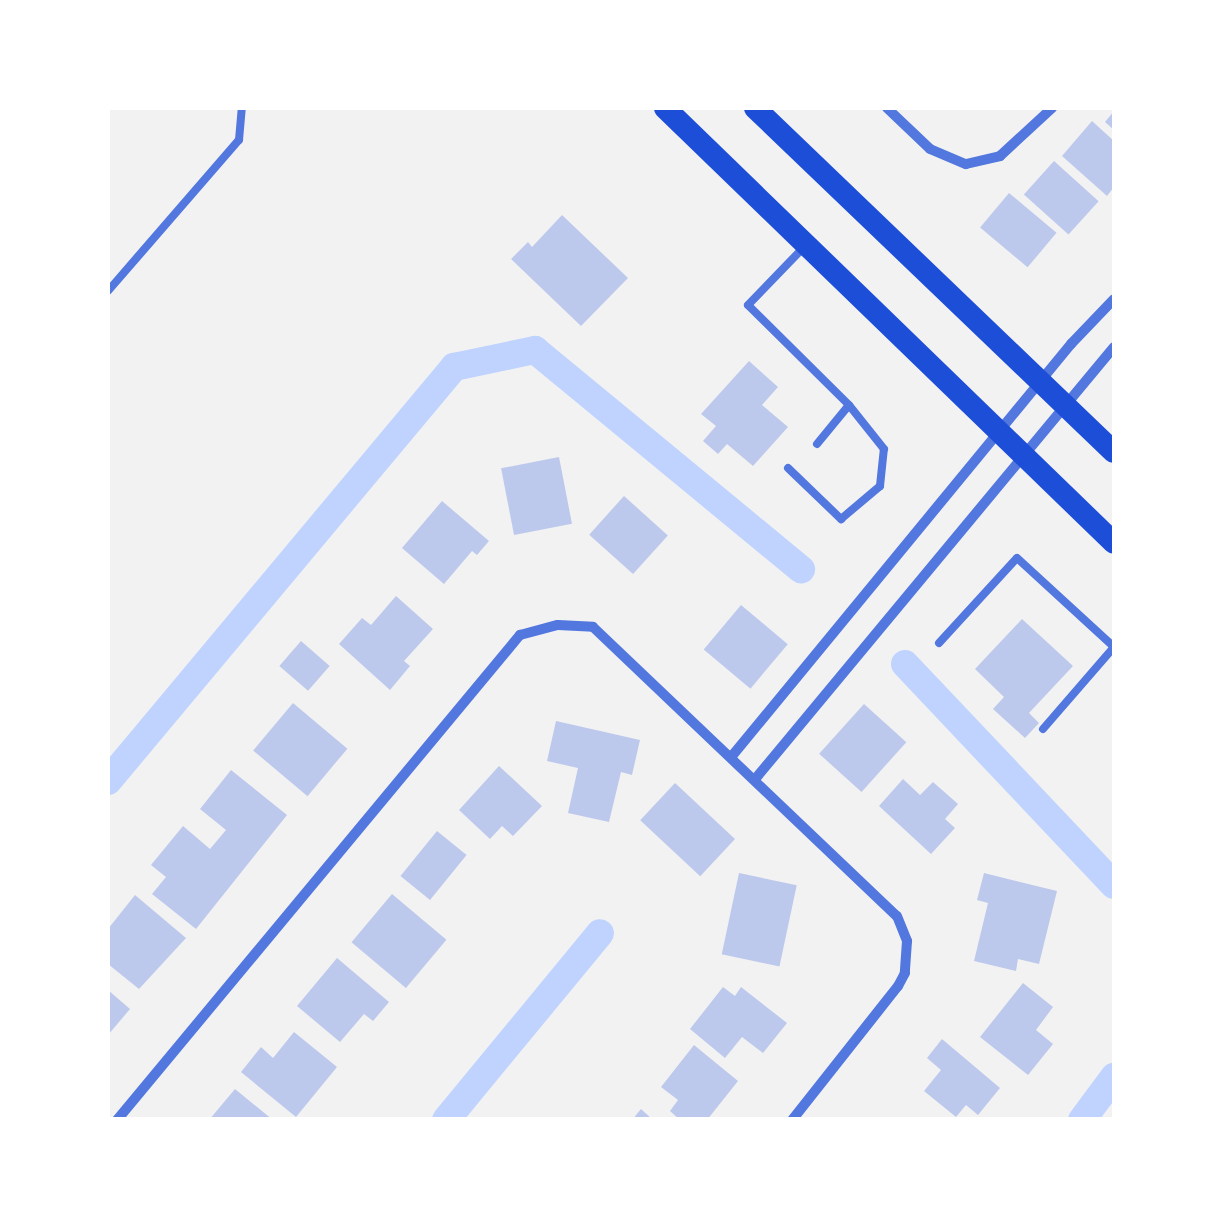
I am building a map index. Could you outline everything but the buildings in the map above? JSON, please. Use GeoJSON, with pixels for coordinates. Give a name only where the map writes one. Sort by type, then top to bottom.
{"type":"FeatureCollection","features":[{"type":"Feature","properties":{"kind":"main road"},"geometry":{"type":"LineString","coordinates":[[665,108],[1114,543]]}},
{"type":"Feature","properties":{"kind":"main road"},"geometry":{"type":"LineString","coordinates":[[755,108],[1114,452]]}},
{"type":"Feature","properties":{"kind":"street"},"geometry":{"type":"LineString","coordinates":[[887,108],[930,148],[966,164],[1000,156],[1052,108]]}},
{"type":"Feature","properties":{"kind":"street"},"geometry":{"type":"LineString","coordinates":[[732,756],[1040,382],[1114,300]]}},
{"type":"Feature","properties":{"kind":"street"},"geometry":{"type":"LineString","coordinates":[[756,778],[1114,347]]}},
{"type":"Feature","properties":{"kind":"street"},"geometry":{"type":"LineString","coordinates":[[117,1120],[520,635],[558,624],[593,627],[897,916],[907,941],[907,959],[887,1006],[792,1120]]}},
{"type":"Feature","properties":{"kind":"lane"},"geometry":{"type":"LineString","coordinates":[[108,292],[239,140],[242,108]]}},
{"type":"Feature","properties":{"kind":"lane"},"geometry":{"type":"LineString","coordinates":[[788,468],[841,519],[880,486],[884,448],[849,405],[748,305],[806,244]]}},
{"type":"Feature","properties":{"kind":"lane"},"geometry":{"type":"LineString","coordinates":[[817,444],[849,405]]}},
{"type":"Feature","properties":{"kind":"lane"},"geometry":{"type":"LineString","coordinates":[[939,643],[1016,558],[1114,647],[1043,729]]}},
{"type":"Feature","properties":{"kind":"waterway"},"geometry":{"type":"LineString","coordinates":[[108,781],[454,367],[535,350],[801,569]]}},
{"type":"Feature","properties":{"kind":"waterway"},"geometry":{"type":"LineString","coordinates":[[905,664],[1114,885]]}},
{"type":"Feature","properties":{"kind":"waterway"},"geometry":{"type":"LineString","coordinates":[[446,1120],[600,933]]}},
{"type":"Feature","properties":{"kind":"waterway"},"geometry":{"type":"LineString","coordinates":[[1082,1120],[1114,1077]]}}]}
